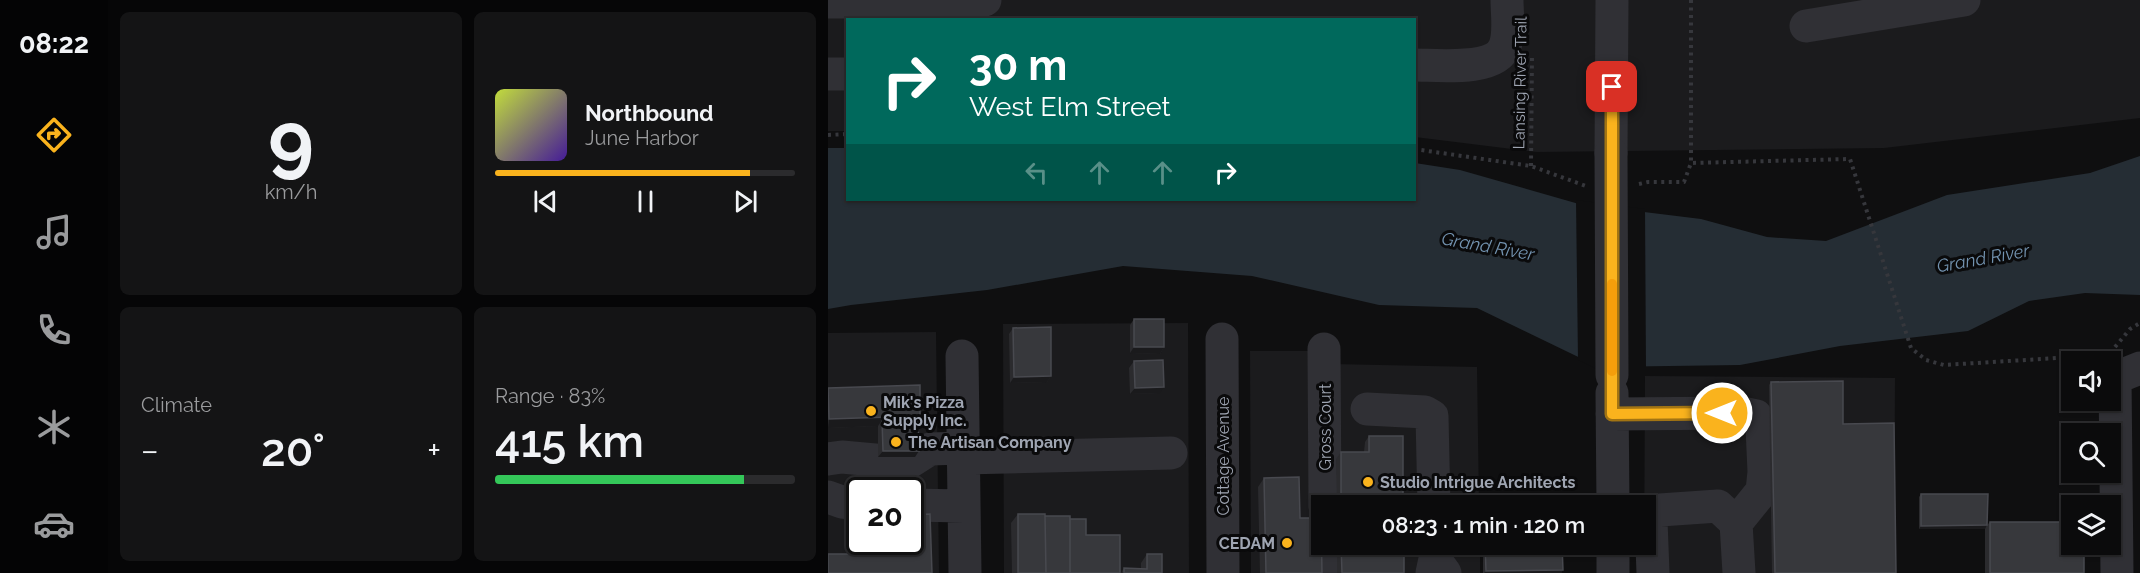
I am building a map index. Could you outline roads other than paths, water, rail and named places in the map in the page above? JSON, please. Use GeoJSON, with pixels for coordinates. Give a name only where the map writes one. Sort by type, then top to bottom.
{"type":"FeatureCollection","features":[{"type":"Feature","properties":{"kind":"street"},"geometry":{"type":"LineString","coordinates":[[828,2],[985,0]]}},
{"type":"Feature","properties":{"kind":"street"},"geometry":{"type":"LineString","coordinates":[[1416,65],[1477,64],[1489,62],[1497,57],[1506,44],[1507,0]]}},
{"type":"Feature","properties":{"kind":"street"},"geometry":{"type":"LineString","coordinates":[[1612,0],[1612,495]]}},
{"type":"Feature","properties":{"kind":"street"},"geometry":{"type":"LineString","coordinates":[[1806,26],[1964,0]]}},
{"type":"Feature","properties":{"kind":"street"},"geometry":{"type":"LineString","coordinates":[[828,74],[846,74]]}},
{"type":"Feature","properties":{"kind":"street","name":"Cottage Avenue"},"geometry":{"type":"LineString","coordinates":[[1222,339],[1223,573]]}},
{"type":"Feature","properties":{"kind":"street","name":"Gross Court"},"geometry":{"type":"LineString","coordinates":[[1324,349],[1325,495]]}},
{"type":"Feature","properties":{"kind":"street"},"geometry":{"type":"LineString","coordinates":[[962,356],[965,573]]}},
{"type":"Feature","properties":{"kind":"street"},"geometry":{"type":"LineString","coordinates":[[2117,573],[2128,426],[2127,373]]}},
{"type":"Feature","properties":{"kind":"street"},"geometry":{"type":"LineString","coordinates":[[1367,409],[1425,412],[1432,416],[1434,495]]}},
{"type":"Feature","properties":{"kind":"street"},"geometry":{"type":"LineString","coordinates":[[1612,414],[1742,413],[1756,416],[1762,427],[1762,491],[1736,523],[1739,573]]}},
{"type":"Feature","properties":{"kind":"street"},"geometry":{"type":"LineString","coordinates":[[828,459],[908,463],[930,449],[963,453],[1171,453]]}},
{"type":"Feature","properties":{"kind":"street"},"geometry":{"type":"LineString","coordinates":[[828,497],[846,502]]}},
{"type":"Feature","properties":{"kind":"street"},"geometry":{"type":"LineString","coordinates":[[924,505],[964,506]]}},
{"type":"Feature","properties":{"kind":"street"},"geometry":{"type":"LineString","coordinates":[[1656,510],[1718,506],[1736,523]]}},
{"type":"Feature","properties":{"kind":"street"},"geometry":{"type":"LineString","coordinates":[[1326,555],[1326,573]]}},
{"type":"Feature","properties":{"kind":"street"},"geometry":{"type":"LineString","coordinates":[[1613,555],[1613,573]]}},
{"type":"Feature","properties":{"kind":"street"},"geometry":{"type":"LineString","coordinates":[[1652,555],[1653,573]]}},
{"type":"Feature","properties":{"kind":"water","name":"Grand River"},"geometry":{"type":"Polygon","coordinates":[[[828,148],[846,148],[846,201],[1416,201],[1416,163],[1460,170],[1579,204],[1701,219],[1767,237],[1826,241],[1947,195],[2090,173],[2140,156],[2140,295],[2085,293],[2029,301],[1968,331],[1840,346],[1740,365],[1599,367],[1477,308],[1379,305],[1252,276],[1123,266],[987,290],[828,309],[828,148]]]}},
{"type":"Feature","properties":{"kind":"place","name":"Mik's Pizza Supply Inc."},"geometry":{"type":"Point","coordinates":[871,411]}},
{"type":"Feature","properties":{"kind":"place","name":"The Artisan Company"},"geometry":{"type":"Point","coordinates":[896,442]}},
{"type":"Feature","properties":{"kind":"place","name":"Studio Intrigue Architects"},"geometry":{"type":"Point","coordinates":[1368,482]}},
{"type":"Feature","properties":{"kind":"place","name":"CEDAM"},"geometry":{"type":"Point","coordinates":[1287,543]}}]}
